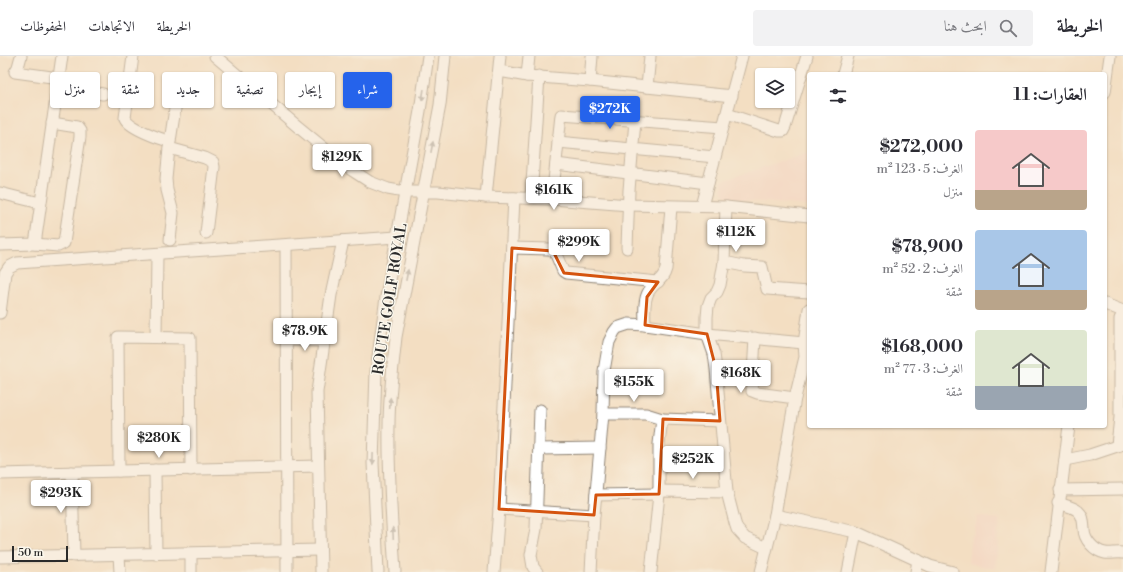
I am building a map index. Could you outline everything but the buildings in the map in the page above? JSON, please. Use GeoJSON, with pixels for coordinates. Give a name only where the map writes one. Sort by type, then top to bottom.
{"type":"FeatureCollection","features":[{"type":"Feature","properties":{"kind":"street"},"geometry":{"type":"LineString","coordinates":[[21,56],[18,67],[14,72],[50,81]]}},
{"type":"Feature","properties":{"kind":"street"},"geometry":{"type":"LineString","coordinates":[[60,72],[62,56]]}},
{"type":"Feature","properties":{"kind":"street"},"geometry":{"type":"LineString","coordinates":[[133,56],[125,118],[126,122],[169,145],[213,162],[214,167],[206,233]]}},
{"type":"Feature","properties":{"kind":"street"},"geometry":{"type":"LineString","coordinates":[[215,56],[297,126],[348,167],[376,185],[394,191],[423,191],[486,197],[552,199],[629,205],[726,207],[807,216]]}},
{"type":"Feature","properties":{"kind":"street","name":"ROUTE GOLF ROYAL"},"geometry":{"type":"LineString","coordinates":[[378,572],[373,463],[376,371],[386,297],[420,111],[428,56]]}},
{"type":"Feature","properties":{"kind":"street","name":"ROUTE GOLF ROYAL"},"geometry":{"type":"LineString","coordinates":[[395,572],[389,425],[391,384],[396,337],[440,105],[445,56]]}},
{"type":"Feature","properties":{"kind":"street"},"geometry":{"type":"LineString","coordinates":[[486,197],[500,56]]}},
{"type":"Feature","properties":{"kind":"street"},"geometry":{"type":"LineString","coordinates":[[527,76],[529,56]]}},
{"type":"Feature","properties":{"kind":"street"},"geometry":{"type":"LineString","coordinates":[[590,81],[592,56]]}},
{"type":"Feature","properties":{"kind":"street"},"geometry":{"type":"LineString","coordinates":[[647,88],[650,56]]}},
{"type":"Feature","properties":{"kind":"street"},"geometry":{"type":"LineString","coordinates":[[702,206],[742,56]]}},
{"type":"Feature","properties":{"kind":"street"},"geometry":{"type":"LineString","coordinates":[[727,114],[783,131],[804,84],[807,56]]}},
{"type":"Feature","properties":{"kind":"street"},"geometry":{"type":"LineString","coordinates":[[844,72],[848,56]]}},
{"type":"Feature","properties":{"kind":"street"},"geometry":{"type":"LineString","coordinates":[[1107,78],[1110,56]]}},
{"type":"Feature","properties":{"kind":"street"},"geometry":{"type":"LineString","coordinates":[[499,72],[732,96]]}},
{"type":"Feature","properties":{"kind":"street"},"geometry":{"type":"LineString","coordinates":[[530,198],[539,76]]}},
{"type":"Feature","properties":{"kind":"street"},"geometry":{"type":"LineString","coordinates":[[35,244],[54,108]]}},
{"type":"Feature","properties":{"kind":"street"},"geometry":{"type":"LineString","coordinates":[[170,240],[173,213],[167,190],[166,179],[169,145],[175,108]]}},
{"type":"Feature","properties":{"kind":"street"},"geometry":{"type":"LineString","coordinates":[[552,199],[560,116],[562,115],[723,127]]}},
{"type":"Feature","properties":{"kind":"street"},"geometry":{"type":"LineString","coordinates":[[627,248],[635,120]]}},
{"type":"Feature","properties":{"kind":"street"},"geometry":{"type":"LineString","coordinates":[[0,245],[35,244],[58,246],[64,243],[80,131],[77,128],[52,124]]}},
{"type":"Feature","properties":{"kind":"street"},"geometry":{"type":"LineString","coordinates":[[558,142],[715,158]]}},
{"type":"Feature","properties":{"kind":"street"},"geometry":{"type":"LineString","coordinates":[[556,164],[708,183]]}},
{"type":"Feature","properties":{"kind":"street"},"geometry":{"type":"LineString","coordinates":[[0,193],[40,203]]}},
{"type":"Feature","properties":{"kind":"street"},"geometry":{"type":"LineString","coordinates":[[494,572],[499,509],[514,198]]}},
{"type":"Feature","properties":{"kind":"street"},"geometry":{"type":"LineString","coordinates":[[645,325],[645,304],[649,291],[664,276],[666,269],[671,206]]}},
{"type":"Feature","properties":{"kind":"street"},"geometry":{"type":"LineString","coordinates":[[726,207],[724,262],[720,285],[717,292],[711,298],[708,306],[707,334],[714,354],[716,369],[727,492],[737,529],[748,540],[766,548]]}},
{"type":"Feature","properties":{"kind":"street"},"geometry":{"type":"LineString","coordinates":[[0,313],[5,273],[9,267],[17,263],[397,237]]}},
{"type":"Feature","properties":{"kind":"street"},"geometry":{"type":"LineString","coordinates":[[321,572],[318,466],[318,392],[331,296],[343,241]]}},
{"type":"Feature","properties":{"kind":"street"},"geometry":{"type":"LineString","coordinates":[[286,245],[287,572]]}},
{"type":"Feature","properties":{"kind":"street"},"geometry":{"type":"LineString","coordinates":[[512,248],[550,249],[553,251],[563,271],[566,273],[658,282]]}},
{"type":"Feature","properties":{"kind":"street"},"geometry":{"type":"LineString","coordinates":[[156,337],[157,254]]}},
{"type":"Feature","properties":{"kind":"street"},"geometry":{"type":"LineString","coordinates":[[724,262],[744,266],[762,267],[767,289],[807,292]]}},
{"type":"Feature","properties":{"kind":"street"},"geometry":{"type":"LineString","coordinates":[[1065,460],[1090,455],[1120,444],[1120,319],[1123,312],[1107,305]]}},
{"type":"Feature","properties":{"kind":"street"},"geometry":{"type":"LineString","coordinates":[[761,572],[775,515],[795,398],[807,357],[804,343],[807,323]]}},
{"type":"Feature","properties":{"kind":"street"},"geometry":{"type":"LineString","coordinates":[[591,572],[594,514],[603,414],[604,371],[610,339],[614,332],[620,326],[629,324],[707,334],[804,343]]}},
{"type":"Feature","properties":{"kind":"street"},"geometry":{"type":"LineString","coordinates":[[119,471],[118,337],[190,338],[191,470]]}},
{"type":"Feature","properties":{"kind":"street"},"geometry":{"type":"LineString","coordinates":[[755,338],[752,391],[795,398]]}},
{"type":"Feature","properties":{"kind":"street"},"geometry":{"type":"LineString","coordinates":[[286,340],[325,341]]}},
{"type":"Feature","properties":{"kind":"street"},"geometry":{"type":"LineString","coordinates":[[537,572],[531,555],[536,529],[540,410]]}},
{"type":"Feature","properties":{"kind":"street"},"geometry":{"type":"LineString","coordinates":[[603,414],[646,414],[662,419],[720,421]]}},
{"type":"Feature","properties":{"kind":"street"},"geometry":{"type":"LineString","coordinates":[[651,572],[658,492],[659,444],[662,419]]}},
{"type":"Feature","properties":{"kind":"street"},"geometry":{"type":"LineString","coordinates":[[1051,572],[1058,503],[1069,428]]}},
{"type":"Feature","properties":{"kind":"street"},"geometry":{"type":"LineString","coordinates":[[539,448],[600,448]]}},
{"type":"Feature","properties":{"kind":"street"},"geometry":{"type":"LineString","coordinates":[[0,474],[318,466]]}},
{"type":"Feature","properties":{"kind":"street"},"geometry":{"type":"LineString","coordinates":[[155,470],[156,554]]}},
{"type":"Feature","properties":{"kind":"street"},"geometry":{"type":"LineString","coordinates":[[72,472],[74,556]]}},
{"type":"Feature","properties":{"kind":"street"},"geometry":{"type":"LineString","coordinates":[[1060,490],[1123,489]]}},
{"type":"Feature","properties":{"kind":"street"},"geometry":{"type":"LineString","coordinates":[[596,495],[658,492],[727,492]]}},
{"type":"Feature","properties":{"kind":"street"},"geometry":{"type":"LineString","coordinates":[[1058,503],[1077,510],[1082,516],[1084,522],[1085,535],[1099,552],[1123,553]]}},
{"type":"Feature","properties":{"kind":"street"},"geometry":{"type":"LineString","coordinates":[[499,509],[594,514]]}},
{"type":"Feature","properties":{"kind":"street"},"geometry":{"type":"LineString","coordinates":[[775,515],[856,532],[918,560],[940,569],[953,572]]}},
{"type":"Feature","properties":{"kind":"street"},"geometry":{"type":"LineString","coordinates":[[848,572],[856,532]]}},
{"type":"Feature","properties":{"kind":"street"},"geometry":{"type":"LineString","coordinates":[[0,557],[287,552],[320,550]]}},
{"type":"Feature","properties":{"kind":"street"},"geometry":{"type":"LineString","coordinates":[[191,554],[191,572]]}},
{"type":"Feature","properties":{"kind":"street"},"geometry":{"type":"LineString","coordinates":[[120,555],[120,572]]}},
{"type":"Feature","properties":{"kind":"street"},"geometry":{"type":"LineString","coordinates":[[916,572],[918,560]]}},
{"type":"Feature","properties":{"kind":"highlighted area"},"geometry":{"type":"Polygon","coordinates":[[[512,248],[553,251],[564,273],[658,282],[647,297],[645,325],[707,334],[716,369],[720,421],[663,419],[659,494],[596,495],[594,515],[499,509],[512,248]]]}},
{"type":"Feature","properties":{"kind":"shaded area"},"geometry":{"type":"Polygon","coordinates":[[[807,153],[807,206],[727,198],[722,191],[722,181],[807,153]]]}},
{"type":"Feature","properties":{"kind":"shaded area"},"geometry":{"type":"Polygon","coordinates":[[[977,516],[1000,519],[997,541],[999,542],[995,569],[968,563],[971,536],[974,535],[977,516]]]}}]}
